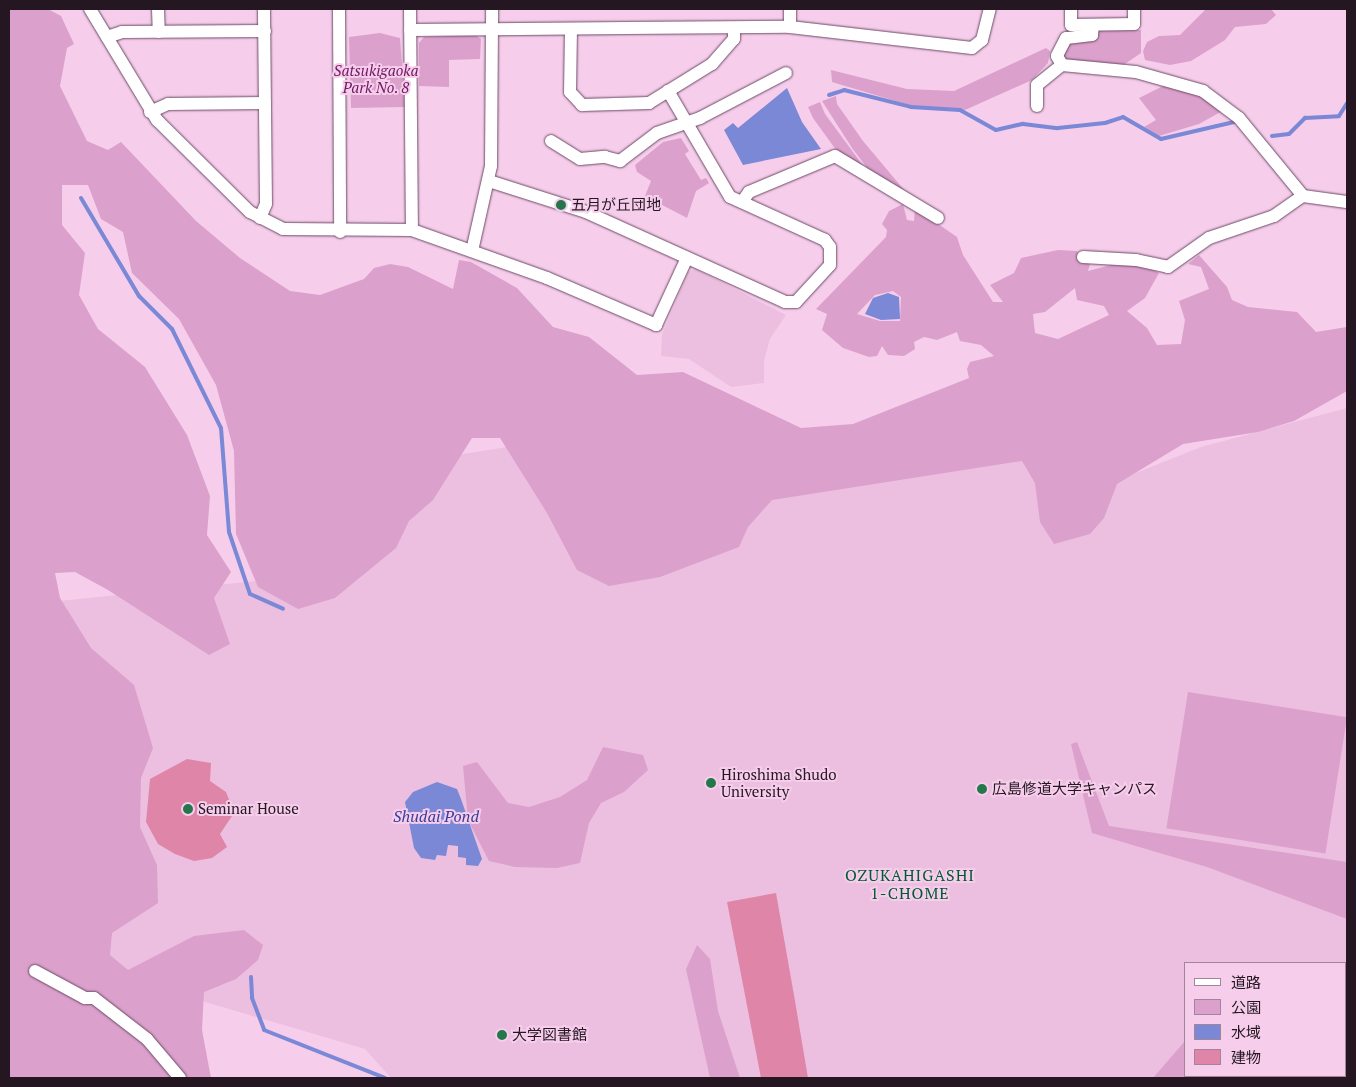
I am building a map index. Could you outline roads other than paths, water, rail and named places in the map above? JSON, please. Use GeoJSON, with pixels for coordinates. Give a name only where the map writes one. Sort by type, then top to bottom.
{"type":"FeatureCollection","features":[{"type":"Feature","properties":{"kind":"street"},"geometry":{"type":"LineString","coordinates":[[90,9],[150,112],[260,218],[291,231],[412,230],[547,278],[656,325],[687,258]]}},
{"type":"Feature","properties":{"kind":"street"},"geometry":{"type":"LineString","coordinates":[[158,9],[159,32]]}},
{"type":"Feature","properties":{"kind":"street"},"geometry":{"type":"LineString","coordinates":[[260,218],[266,204],[264,9]]}},
{"type":"Feature","properties":{"kind":"street"},"geometry":{"type":"LineString","coordinates":[[339,9],[340,232]]}},
{"type":"Feature","properties":{"kind":"street"},"geometry":{"type":"LineString","coordinates":[[410,9],[412,230]]}},
{"type":"Feature","properties":{"kind":"street"},"geometry":{"type":"LineString","coordinates":[[472,251],[489,181],[492,9]]}},
{"type":"Feature","properties":{"kind":"street"},"geometry":{"type":"LineString","coordinates":[[790,9],[790,27]]}},
{"type":"Feature","properties":{"kind":"street"},"geometry":{"type":"LineString","coordinates":[[410,30],[790,27],[972,48],[982,40],[990,9]]}},
{"type":"Feature","properties":{"kind":"street"},"geometry":{"type":"LineString","coordinates":[[1070,9],[1071,25],[1134,24],[1134,9]]}},
{"type":"Feature","properties":{"kind":"street"},"geometry":{"type":"LineString","coordinates":[[1062,65],[1057,56],[1066,38],[1092,35],[1093,25]]}},
{"type":"Feature","properties":{"kind":"street"},"geometry":{"type":"LineString","coordinates":[[571,29],[570,92],[577,104],[646,104],[712,64],[734,39],[734,28]]}},
{"type":"Feature","properties":{"kind":"street"},"geometry":{"type":"LineString","coordinates":[[107,38],[122,32],[265,31]]}},
{"type":"Feature","properties":{"kind":"street"},"geometry":{"type":"LineString","coordinates":[[1038,106],[1037,85],[1062,65],[1136,72],[1208,93],[1239,118],[1303,196]]}},
{"type":"Feature","properties":{"kind":"street"},"geometry":{"type":"LineString","coordinates":[[551,141],[580,159],[605,157],[620,161],[658,133],[687,123],[786,74]]}},
{"type":"Feature","properties":{"kind":"street"},"geometry":{"type":"LineString","coordinates":[[489,181],[586,212],[785,302],[796,302],[830,265],[830,247],[825,240],[730,197],[668,91]]}},
{"type":"Feature","properties":{"kind":"street"},"geometry":{"type":"LineString","coordinates":[[150,112],[168,104],[266,103]]}},
{"type":"Feature","properties":{"kind":"street"},"geometry":{"type":"LineString","coordinates":[[742,202],[749,192],[834,156],[938,218]]}},
{"type":"Feature","properties":{"kind":"street"},"geometry":{"type":"LineString","coordinates":[[1083,258],[1136,260],[1168,267],[1209,238],[1274,216],[1303,196],[1347,202]]}},
{"type":"Feature","properties":{"kind":"street"},"geometry":{"type":"LineString","coordinates":[[35,971],[100,1002],[147,1039],[180,1078]]}},
{"type":"Feature","properties":{"kind":"water"},"geometry":{"type":"Polygon","coordinates":[[[787,88],[802,122],[821,149],[743,165],[724,130],[733,123],[738,128],[787,88]]]}},
{"type":"Feature","properties":{"kind":"water"},"geometry":{"type":"Polygon","coordinates":[[[888,293],[899,297],[900,319],[881,320],[865,314],[873,298],[888,293]]]}},
{"type":"Feature","properties":{"kind":"water","name":"Shudai Pond"},"geometry":{"type":"Polygon","coordinates":[[[437,782],[457,789],[482,859],[478,866],[466,865],[466,858],[458,857],[458,846],[448,845],[446,856],[437,855],[435,860],[421,858],[414,848],[405,802],[413,792],[437,782]]]}},
{"type":"Feature","properties":{"kind":"waterway"},"geometry":{"type":"LineString","coordinates":[[829,95],[844,90],[911,107],[960,110],[996,130],[1023,124],[1058,128],[1105,123],[1123,117],[1161,139],[1234,122]]}},
{"type":"Feature","properties":{"kind":"waterway"},"geometry":{"type":"LineString","coordinates":[[1272,136],[1289,134],[1305,118],[1339,116],[1347,103]]}},
{"type":"Feature","properties":{"kind":"waterway"},"geometry":{"type":"LineString","coordinates":[[81,198],[139,296],[172,329],[221,428],[229,532],[250,594],[283,609]]}},
{"type":"Feature","properties":{"kind":"waterway"},"geometry":{"type":"LineString","coordinates":[[251,977],[252,998],[264,1030],[385,1078]]}},
{"type":"Feature","properties":{"kind":"place","name":"五月が丘団地"},"geometry":{"type":"Point","coordinates":[561,205]}},
{"type":"Feature","properties":{"kind":"place","name":"Hiroshima Shudo University"},"geometry":{"type":"Point","coordinates":[711,783]}},
{"type":"Feature","properties":{"kind":"place","name":"広島修道大学キャンパス"},"geometry":{"type":"Point","coordinates":[982,789]}},
{"type":"Feature","properties":{"kind":"place","name":"Seminar House"},"geometry":{"type":"Point","coordinates":[188,809]}},
{"type":"Feature","properties":{"kind":"place","name":"大学図書館"},"geometry":{"type":"Point","coordinates":[502,1035]}},
{"type":"Feature","properties":{"kind":"district","name":"OZUKAHIGASHI 1-CHOME"},"geometry":{"type":"Point","coordinates":[910,884]}},
{"type":"Feature","properties":{"kind":"park label","name":"Satsukigaoka Park No. 8"},"geometry":{"type":"Point","coordinates":[376,78]}}]}
